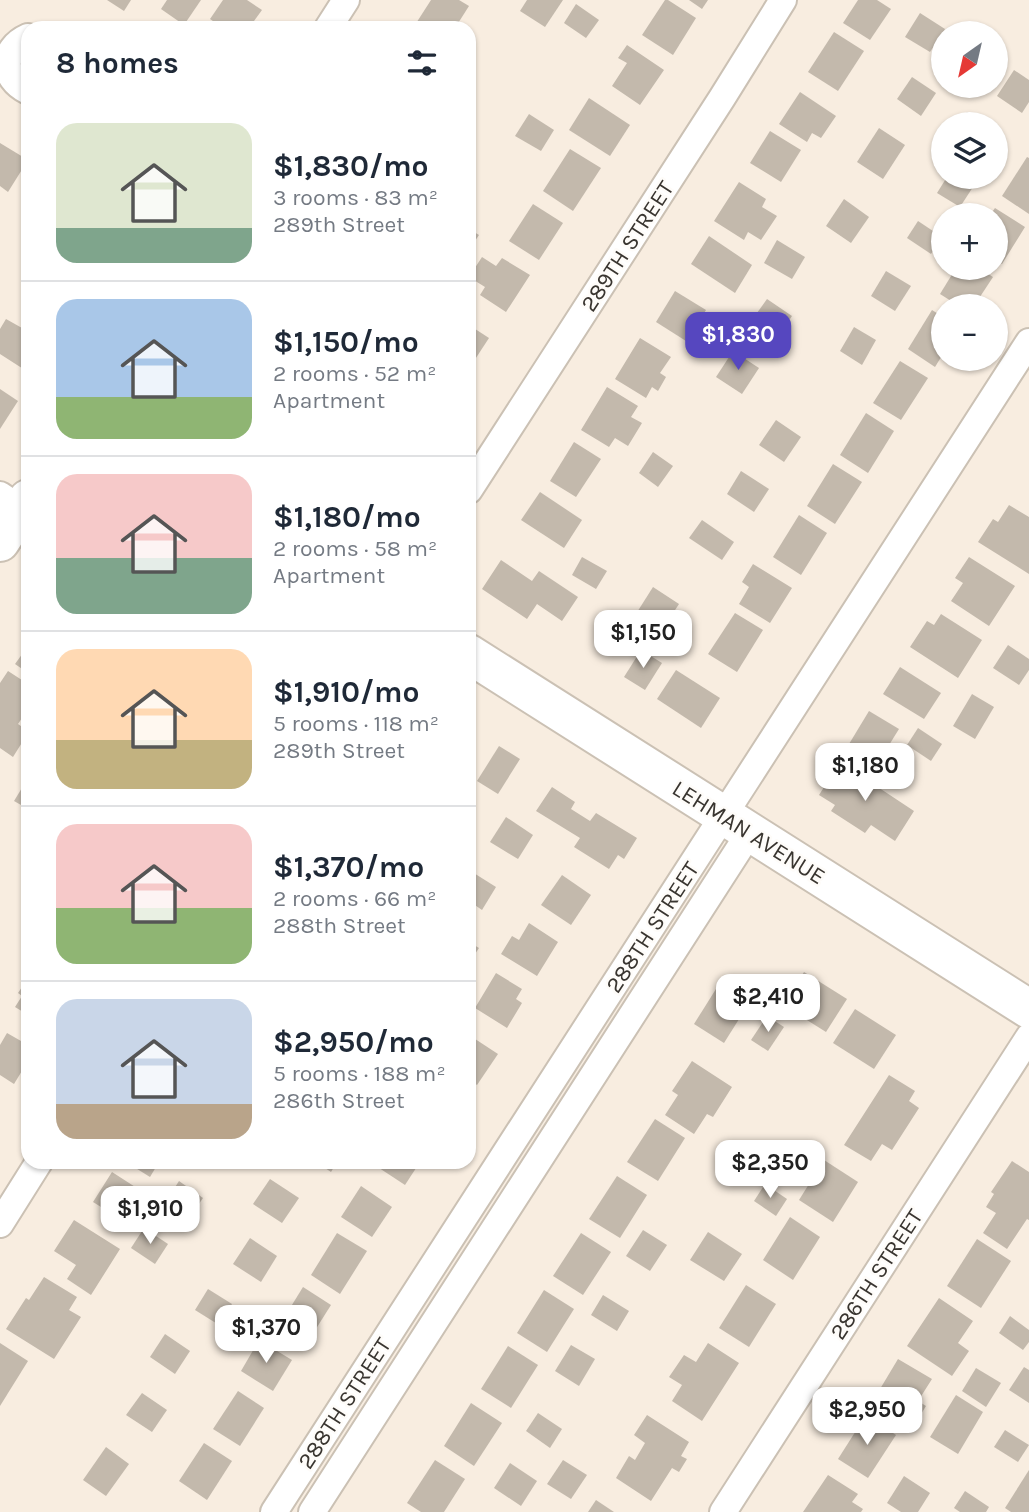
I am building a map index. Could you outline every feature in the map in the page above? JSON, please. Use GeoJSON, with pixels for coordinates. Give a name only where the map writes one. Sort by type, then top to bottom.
{"type":"FeatureCollection","features":[{"type":"Feature","properties":{"kind":"street"},"geometry":{"type":"LineString","coordinates":[[332,21],[346,0]]}},
{"type":"Feature","properties":{"kind":"street","name":"289TH STREET"},"geometry":{"type":"LineString","coordinates":[[476,479],[783,0]]}},
{"type":"Feature","properties":{"kind":"street"},"geometry":{"type":"LineString","coordinates":[[21,42],[13,47],[8,64],[14,81],[21,86]]}},
{"type":"Feature","properties":{"kind":"street","name":"288TH STREET"},"geometry":{"type":"LineString","coordinates":[[312,1512],[1029,342]]}},
{"type":"Feature","properties":{"kind":"street"},"geometry":{"type":"LineString","coordinates":[[0,542],[16,501]]}},
{"type":"Feature","properties":{"kind":"street","name":"LEHMAN AVENUE"},"geometry":{"type":"LineString","coordinates":[[476,658],[1029,1009]]}},
{"type":"Feature","properties":{"kind":"street","name":"288TH STREET"},"geometry":{"type":"LineString","coordinates":[[274,1512],[736,824]]}},
{"type":"Feature","properties":{"kind":"street","name":"286TH STREET"},"geometry":{"type":"LineString","coordinates":[[723,1512],[1029,1037]]}},
{"type":"Feature","properties":{"kind":"street"},"geometry":{"type":"LineString","coordinates":[[0,1224],[35,1169]]}},
{"type":"Feature","properties":{"kind":"building"},"geometry":{"type":"Polygon","coordinates":[[[107,0],[131,0],[124,11],[107,0]]]}},
{"type":"Feature","properties":{"kind":"building"},"geometry":{"type":"Polygon","coordinates":[[[167,0],[201,0],[187,21],[178,21],[161,9],[167,0]]]}},
{"type":"Feature","properties":{"kind":"building"},"geometry":{"type":"Polygon","coordinates":[[[223,0],[247,0],[262,10],[254,21],[210,19],[223,0]]]}},
{"type":"Feature","properties":{"kind":"building"},"geometry":{"type":"Polygon","coordinates":[[[431,0],[459,0],[469,6],[459,21],[418,21],[431,0]]]}},
{"type":"Feature","properties":{"kind":"building"},"geometry":{"type":"Polygon","coordinates":[[[527,0],[563,0],[545,27],[520,11],[527,0]]]}},
{"type":"Feature","properties":{"kind":"building"},"geometry":{"type":"Polygon","coordinates":[[[665,0],[696,18],[673,55],[642,35],[665,0]]]}},
{"type":"Feature","properties":{"kind":"building"},"geometry":{"type":"Polygon","coordinates":[[[689,0],[708,0],[702,9],[689,0]]]}},
{"type":"Feature","properties":{"kind":"building"},"geometry":{"type":"Polygon","coordinates":[[[858,0],[877,0],[891,9],[870,40],[843,23],[858,0]]]}},
{"type":"Feature","properties":{"kind":"building"},"geometry":{"type":"Polygon","coordinates":[[[576,4],[599,20],[586,38],[564,23],[576,4]]]}},
{"type":"Feature","properties":{"kind":"building"},"geometry":{"type":"Polygon","coordinates":[[[920,13],[932,21],[930,52],[905,37],[920,13]]]}},
{"type":"Feature","properties":{"kind":"building"},"geometry":{"type":"Polygon","coordinates":[[[834,32],[864,51],[838,91],[808,72],[834,32]]]}},
{"type":"Feature","properties":{"kind":"building"},"geometry":{"type":"Polygon","coordinates":[[[627,45],[664,70],[640,105],[612,86],[627,63],[618,58],[627,45]]]}},
{"type":"Feature","properties":{"kind":"building"},"geometry":{"type":"Polygon","coordinates":[[[1014,70],[1029,80],[1029,102],[1022,113],[1000,98],[1008,98],[1008,79],[1014,70]]]}},
{"type":"Feature","properties":{"kind":"building"},"geometry":{"type":"Polygon","coordinates":[[[912,77],[931,90],[933,98],[921,116],[897,99],[912,77]]]}},
{"type":"Feature","properties":{"kind":"building"},"geometry":{"type":"Polygon","coordinates":[[[800,92],[836,116],[821,138],[812,133],[807,142],[779,124],[800,92]]]}},
{"type":"Feature","properties":{"kind":"building"},"geometry":{"type":"Polygon","coordinates":[[[589,98],[630,125],[610,156],[569,130],[589,98]]]}},
{"type":"Feature","properties":{"kind":"building"},"geometry":{"type":"Polygon","coordinates":[[[529,114],[554,130],[541,151],[515,136],[529,114]]]}},
{"type":"Feature","properties":{"kind":"building"},"geometry":{"type":"Polygon","coordinates":[[[879,128],[905,145],[883,179],[857,162],[879,128]]]}},
{"type":"Feature","properties":{"kind":"building"},"geometry":{"type":"Polygon","coordinates":[[[770,131],[801,150],[781,182],[750,163],[770,131]]]}},
{"type":"Feature","properties":{"kind":"building"},"geometry":{"type":"Polygon","coordinates":[[[0,143],[21,156],[21,171],[8,192],[0,186],[0,143]]]}},
{"type":"Feature","properties":{"kind":"building"},"geometry":{"type":"Polygon","coordinates":[[[570,149],[601,168],[573,211],[543,191],[570,149]]]}},
{"type":"Feature","properties":{"kind":"building"},"geometry":{"type":"Polygon","coordinates":[[[1027,157],[1029,158],[1029,214],[1002,196],[1027,157]]]}},
{"type":"Feature","properties":{"kind":"building"},"geometry":{"type":"Polygon","coordinates":[[[739,182],[766,199],[762,207],[777,216],[761,240],[748,232],[744,240],[714,221],[739,182]]]}},
{"type":"Feature","properties":{"kind":"building"},"geometry":{"type":"Polygon","coordinates":[[[940,189],[972,189],[963,203],[953,203],[937,193],[940,189]]]}},
{"type":"Feature","properties":{"kind":"building"},"geometry":{"type":"Polygon","coordinates":[[[844,199],[869,217],[851,243],[826,226],[844,199]]]}},
{"type":"Feature","properties":{"kind":"building"},"geometry":{"type":"Polygon","coordinates":[[[533,204],[563,223],[539,260],[509,241],[533,204]]]}},
{"type":"Feature","properties":{"kind":"building"},"geometry":{"type":"Polygon","coordinates":[[[1008,216],[1025,227],[1008,254],[1008,216]]]}},
{"type":"Feature","properties":{"kind":"building"},"geometry":{"type":"Polygon","coordinates":[[[918,221],[931,230],[931,254],[907,238],[918,221]]]}},
{"type":"Feature","properties":{"kind":"building"},"geometry":{"type":"Polygon","coordinates":[[[709,236],[752,265],[735,293],[691,264],[709,236]]]}},
{"type":"Feature","properties":{"kind":"building"},"geometry":{"type":"Polygon","coordinates":[[[777,240],[805,257],[792,279],[764,263],[777,240]]]}},
{"type":"Feature","properties":{"kind":"building"},"geometry":{"type":"Polygon","coordinates":[[[482,257],[496,266],[502,258],[530,275],[506,312],[480,295],[485,287],[476,281],[476,266],[482,257]]]}},
{"type":"Feature","properties":{"kind":"building"},"geometry":{"type":"Polygon","coordinates":[[[886,271],[911,286],[895,311],[871,296],[886,271]]]}},
{"type":"Feature","properties":{"kind":"building"},"geometry":{"type":"Polygon","coordinates":[[[949,280],[991,280],[982,294],[940,294],[949,280]]]}},
{"type":"Feature","properties":{"kind":"building"},"geometry":{"type":"Polygon","coordinates":[[[675,291],[706,310],[686,341],[656,322],[675,291]]]}},
{"type":"Feature","properties":{"kind":"building"},"geometry":{"type":"Polygon","coordinates":[[[767,299],[792,316],[775,341],[749,324],[767,299]]]}},
{"type":"Feature","properties":{"kind":"building"},"geometry":{"type":"Polygon","coordinates":[[[931,312],[931,364],[908,349],[931,312]]]}},
{"type":"Feature","properties":{"kind":"building"},"geometry":{"type":"Polygon","coordinates":[[[6,319],[21,327],[21,368],[0,354],[0,329],[6,319]]]}},
{"type":"Feature","properties":{"kind":"building"},"geometry":{"type":"Polygon","coordinates":[[[854,327],[876,340],[862,365],[840,351],[854,327]]]}},
{"type":"Feature","properties":{"kind":"building"},"geometry":{"type":"Polygon","coordinates":[[[476,330],[489,338],[476,358],[476,330]]]}},
{"type":"Feature","properties":{"kind":"building"},"geometry":{"type":"Polygon","coordinates":[[[640,338],[671,357],[660,373],[666,377],[658,391],[652,387],[646,398],[615,379],[640,338]]]}},
{"type":"Feature","properties":{"kind":"building"},"geometry":{"type":"Polygon","coordinates":[[[733,351],[759,368],[742,394],[716,377],[733,351]]]}},
{"type":"Feature","properties":{"kind":"building"},"geometry":{"type":"Polygon","coordinates":[[[900,361],[928,378],[901,420],[873,403],[900,361]]]}},
{"type":"Feature","properties":{"kind":"building"},"geometry":{"type":"Polygon","coordinates":[[[607,387],[638,406],[631,417],[642,423],[628,446],[615,438],[609,447],[581,430],[607,387]]]}},
{"type":"Feature","properties":{"kind":"building"},"geometry":{"type":"Polygon","coordinates":[[[0,389],[18,401],[0,429],[0,389]]]}},
{"type":"Feature","properties":{"kind":"building"},"geometry":{"type":"Polygon","coordinates":[[[866,413],[894,431],[868,473],[840,455],[866,413]]]}},
{"type":"Feature","properties":{"kind":"building"},"geometry":{"type":"Polygon","coordinates":[[[776,420],[801,437],[784,462],[759,445],[776,420]]]}},
{"type":"Feature","properties":{"kind":"building"},"geometry":{"type":"Polygon","coordinates":[[[574,442],[601,459],[576,497],[550,481],[574,442]]]}},
{"type":"Feature","properties":{"kind":"building"},"geometry":{"type":"Polygon","coordinates":[[[653,452],[673,466],[658,487],[639,473],[653,452]]]}},
{"type":"Feature","properties":{"kind":"building"},"geometry":{"type":"Polygon","coordinates":[[[833,464],[862,482],[835,524],[807,506],[833,464]]]}},
{"type":"Feature","properties":{"kind":"building"},"geometry":{"type":"Polygon","coordinates":[[[741,471],[769,489],[754,512],[727,494],[741,471]]]}},
{"type":"Feature","properties":{"kind":"building"},"geometry":{"type":"Polygon","coordinates":[[[540,492],[582,520],[564,548],[521,520],[540,492]]]}},
{"type":"Feature","properties":{"kind":"building"},"geometry":{"type":"Polygon","coordinates":[[[1009,505],[1029,517],[1029,574],[978,542],[993,519],[998,522],[1009,505]]]}},
{"type":"Feature","properties":{"kind":"building"},"geometry":{"type":"Polygon","coordinates":[[[799,515],[827,533],[801,575],[773,557],[799,515]]]}},
{"type":"Feature","properties":{"kind":"building"},"geometry":{"type":"Polygon","coordinates":[[[702,520],[734,542],[722,560],[689,538],[702,520]]]}},
{"type":"Feature","properties":{"kind":"building"},"geometry":{"type":"Polygon","coordinates":[[[582,557],[607,571],[596,589],[572,575],[582,557]]]}},
{"type":"Feature","properties":{"kind":"building"},"geometry":{"type":"Polygon","coordinates":[[[969,557],[1015,586],[989,626],[951,601],[963,583],[955,578],[969,557]]]}},
{"type":"Feature","properties":{"kind":"building"},"geometry":{"type":"Polygon","coordinates":[[[501,560],[532,581],[539,571],[578,597],[562,621],[537,604],[527,619],[482,589],[501,560]]]}},
{"type":"Feature","properties":{"kind":"building"},"geometry":{"type":"Polygon","coordinates":[[[753,564],[792,588],[770,623],[739,604],[749,587],[742,582],[753,564]]]}},
{"type":"Feature","properties":{"kind":"building"},"geometry":{"type":"Polygon","coordinates":[[[653,587],[679,604],[660,633],[634,617],[653,587]]]}},
{"type":"Feature","properties":{"kind":"building"},"geometry":{"type":"Polygon","coordinates":[[[735,613],[763,630],[737,672],[708,654],[735,613]]]}},
{"type":"Feature","properties":{"kind":"building"},"geometry":{"type":"Polygon","coordinates":[[[941,614],[982,640],[958,678],[910,647],[927,621],[934,625],[941,614]]]}},
{"type":"Feature","properties":{"kind":"building"},"geometry":{"type":"Polygon","coordinates":[[[1008,645],[1029,659],[1029,670],[1019,685],[993,668],[1008,645]]]}},
{"type":"Feature","properties":{"kind":"building"},"geometry":{"type":"Polygon","coordinates":[[[641,650],[662,663],[645,690],[624,677],[641,650]]]}},
{"type":"Feature","properties":{"kind":"building"},"geometry":{"type":"Polygon","coordinates":[[[21,656],[21,668],[15,664],[21,656]]]}},
{"type":"Feature","properties":{"kind":"building"},"geometry":{"type":"Polygon","coordinates":[[[900,667],[941,693],[924,719],[883,694],[900,667]]]}},
{"type":"Feature","properties":{"kind":"building"},"geometry":{"type":"Polygon","coordinates":[[[676,670],[720,698],[701,728],[657,699],[676,670]]]}},
{"type":"Feature","properties":{"kind":"building"},"geometry":{"type":"Polygon","coordinates":[[[8,671],[21,679],[21,720],[18,724],[21,726],[21,744],[13,757],[0,748],[0,683],[8,671]]]}},
{"type":"Feature","properties":{"kind":"building"},"geometry":{"type":"Polygon","coordinates":[[[972,694],[994,707],[975,739],[953,726],[972,694]]]}},
{"type":"Feature","properties":{"kind":"building"},"geometry":{"type":"Polygon","coordinates":[[[869,711],[899,729],[876,766],[846,749],[869,711]]]}},
{"type":"Feature","properties":{"kind":"building"},"geometry":{"type":"Polygon","coordinates":[[[918,728],[942,744],[931,761],[907,745],[918,728]]]}},
{"type":"Feature","properties":{"kind":"building"},"geometry":{"type":"Polygon","coordinates":[[[499,746],[520,759],[498,794],[477,781],[499,746]]]}},
{"type":"Feature","properties":{"kind":"building"},"geometry":{"type":"Polygon","coordinates":[[[840,762],[914,811],[895,841],[871,825],[865,833],[831,811],[835,805],[819,795],[840,762]]]}},
{"type":"Feature","properties":{"kind":"building"},"geometry":{"type":"Polygon","coordinates":[[[552,787],[575,802],[571,809],[590,821],[596,813],[637,838],[624,859],[618,855],[609,869],[574,847],[580,838],[536,811],[552,787]]]}},
{"type":"Feature","properties":{"kind":"building"},"geometry":{"type":"Polygon","coordinates":[[[21,790],[21,805],[14,801],[21,790]]]}},
{"type":"Feature","properties":{"kind":"building"},"geometry":{"type":"Polygon","coordinates":[[[506,817],[533,835],[518,859],[490,842],[506,817]]]}},
{"type":"Feature","properties":{"kind":"building"},"geometry":{"type":"Polygon","coordinates":[[[476,874],[496,887],[482,910],[476,906],[476,874]]]}},
{"type":"Feature","properties":{"kind":"building"},"geometry":{"type":"Polygon","coordinates":[[[562,875],[591,895],[571,925],[541,905],[562,875]]]}},
{"type":"Feature","properties":{"kind":"building"},"geometry":{"type":"Polygon","coordinates":[[[529,923],[558,942],[537,976],[501,954],[512,936],[519,940],[529,923]]]}},
{"type":"Feature","properties":{"kind":"building"},"geometry":{"type":"Polygon","coordinates":[[[804,972],[847,999],[826,1032],[783,1005],[804,972]]]}},
{"type":"Feature","properties":{"kind":"building"},"geometry":{"type":"Polygon","coordinates":[[[496,973],[522,989],[516,999],[522,1003],[507,1028],[476,1006],[496,973]]]}},
{"type":"Feature","properties":{"kind":"building"},"geometry":{"type":"Polygon","coordinates":[[[721,981],[751,1000],[724,1043],[694,1024],[721,981]]]}},
{"type":"Feature","properties":{"kind":"building"},"geometry":{"type":"Polygon","coordinates":[[[21,998],[21,1011],[15,1007],[21,998]]]}},
{"type":"Feature","properties":{"kind":"building"},"geometry":{"type":"Polygon","coordinates":[[[855,1009],[896,1035],[874,1069],[833,1043],[855,1009]]]}},
{"type":"Feature","properties":{"kind":"building"},"geometry":{"type":"Polygon","coordinates":[[[767,1016],[784,1027],[768,1051],[751,1040],[767,1016]]]}},
{"type":"Feature","properties":{"kind":"building"},"geometry":{"type":"Polygon","coordinates":[[[7,1033],[21,1041],[21,1072],[14,1084],[0,1075],[0,1045],[7,1033]]]}},
{"type":"Feature","properties":{"kind":"building"},"geometry":{"type":"Polygon","coordinates":[[[476,1040],[498,1054],[476,1084],[476,1040]]]}},
{"type":"Feature","properties":{"kind":"building"},"geometry":{"type":"Polygon","coordinates":[[[692,1061],[732,1087],[713,1117],[707,1114],[694,1134],[665,1115],[678,1095],[672,1091],[692,1061]]]}},
{"type":"Feature","properties":{"kind":"building"},"geometry":{"type":"Polygon","coordinates":[[[889,1075],[915,1091],[909,1101],[919,1108],[892,1150],[882,1144],[871,1161],[844,1145],[889,1075]]]}},
{"type":"Feature","properties":{"kind":"building"},"geometry":{"type":"Polygon","coordinates":[[[655,1119],[685,1138],[658,1181],[627,1162],[655,1119]]]}},
{"type":"Feature","properties":{"kind":"building"},"geometry":{"type":"Polygon","coordinates":[[[824,1160],[858,1182],[833,1222],[799,1200],[824,1160]]]}},
{"type":"Feature","properties":{"kind":"building"},"geometry":{"type":"Polygon","coordinates":[[[1012,1161],[1029,1172],[1029,1220],[1027,1219],[1007,1249],[983,1233],[996,1213],[986,1207],[994,1194],[991,1192],[1012,1161]]]}},
{"type":"Feature","properties":{"kind":"building"},"geometry":{"type":"Polygon","coordinates":[[[137,1169],[155,1169],[150,1177],[137,1169]]]}},
{"type":"Feature","properties":{"kind":"building"},"geometry":{"type":"Polygon","coordinates":[[[381,1169],[415,1169],[405,1185],[381,1169]]]}},
{"type":"Feature","properties":{"kind":"building"},"geometry":{"type":"Polygon","coordinates":[[[112,1172],[143,1192],[136,1203],[145,1209],[133,1227],[93,1202],[112,1172]]]}},
{"type":"Feature","properties":{"kind":"building"},"geometry":{"type":"Polygon","coordinates":[[[617,1176],[647,1195],[620,1238],[589,1219],[617,1176]]]}},
{"type":"Feature","properties":{"kind":"building"},"geometry":{"type":"Polygon","coordinates":[[[270,1179],[299,1198],[282,1223],[253,1204],[270,1179]]]}},
{"type":"Feature","properties":{"kind":"building"},"geometry":{"type":"Polygon","coordinates":[[[179,1181],[203,1198],[192,1214],[168,1198],[179,1181]]]}},
{"type":"Feature","properties":{"kind":"building"},"geometry":{"type":"Polygon","coordinates":[[[765,1184],[787,1199],[776,1216],[754,1201],[765,1184]]]}},
{"type":"Feature","properties":{"kind":"building"},"geometry":{"type":"Polygon","coordinates":[[[361,1186],[392,1207],[372,1237],[341,1217],[361,1186]]]}},
{"type":"Feature","properties":{"kind":"building"},"geometry":{"type":"Polygon","coordinates":[[[790,1217],[820,1237],[793,1280],[763,1260],[790,1217]]]}},
{"type":"Feature","properties":{"kind":"building"},"geometry":{"type":"Polygon","coordinates":[[[74,1220],[120,1249],[91,1295],[67,1279],[76,1265],[54,1251],[74,1220]]]}},
{"type":"Feature","properties":{"kind":"building"},"geometry":{"type":"Polygon","coordinates":[[[144,1228],[168,1244],[155,1264],[131,1248],[144,1228]]]}},
{"type":"Feature","properties":{"kind":"building"},"geometry":{"type":"Polygon","coordinates":[[[643,1230],[667,1245],[650,1271],[626,1256],[643,1230]]]}},
{"type":"Feature","properties":{"kind":"building"},"geometry":{"type":"Polygon","coordinates":[[[708,1232],[742,1254],[724,1281],[690,1260],[708,1232]]]}},
{"type":"Feature","properties":{"kind":"building"},"geometry":{"type":"Polygon","coordinates":[[[337,1233],[367,1251],[340,1294],[311,1275],[337,1233]]]}},
{"type":"Feature","properties":{"kind":"building"},"geometry":{"type":"Polygon","coordinates":[[[581,1233],[611,1252],[583,1295],[553,1276],[581,1233]]]}},
{"type":"Feature","properties":{"kind":"building"},"geometry":{"type":"Polygon","coordinates":[[[250,1238],[277,1256],[261,1282],[233,1264],[250,1238]]]}},
{"type":"Feature","properties":{"kind":"building"},"geometry":{"type":"Polygon","coordinates":[[[977,1239],[1011,1261],[981,1308],[947,1286],[977,1239]]]}},
{"type":"Feature","properties":{"kind":"building"},"geometry":{"type":"Polygon","coordinates":[[[44,1277],[77,1297],[69,1310],[81,1317],[54,1359],[6,1329],[26,1298],[29,1300],[44,1277]]]}},
{"type":"Feature","properties":{"kind":"building"},"geometry":{"type":"Polygon","coordinates":[[[746,1285],[776,1304],[749,1347],[719,1328],[746,1285]]]}},
{"type":"Feature","properties":{"kind":"building"},"geometry":{"type":"Polygon","coordinates":[[[303,1287],[331,1305],[307,1343],[279,1326],[303,1287]]]}},
{"type":"Feature","properties":{"kind":"building"},"geometry":{"type":"Polygon","coordinates":[[[208,1289],[232,1304],[219,1325],[195,1310],[208,1289]]]}},
{"type":"Feature","properties":{"kind":"building"},"geometry":{"type":"Polygon","coordinates":[[[544,1290],[574,1309],[547,1352],[517,1333],[544,1290]]]}},
{"type":"Feature","properties":{"kind":"building"},"geometry":{"type":"Polygon","coordinates":[[[603,1295],[629,1311],[617,1331],[591,1315],[603,1295]]]}},
{"type":"Feature","properties":{"kind":"building"},"geometry":{"type":"Polygon","coordinates":[[[939,1298],[973,1321],[958,1343],[969,1351],[952,1376],[907,1346],[939,1298]]]}},
{"type":"Feature","properties":{"kind":"building"},"geometry":{"type":"Polygon","coordinates":[[[1010,1316],[1029,1330],[1029,1342],[1023,1350],[999,1333],[1010,1316]]]}},
{"type":"Feature","properties":{"kind":"building"},"geometry":{"type":"Polygon","coordinates":[[[165,1334],[190,1351],[175,1374],[150,1357],[165,1334]]]}},
{"type":"Feature","properties":{"kind":"building"},"geometry":{"type":"Polygon","coordinates":[[[259,1340],[292,1360],[273,1391],[241,1371],[259,1340]]]}},
{"type":"Feature","properties":{"kind":"building"},"geometry":{"type":"Polygon","coordinates":[[[0,1343],[28,1361],[0,1406],[0,1343]]]}},
{"type":"Feature","properties":{"kind":"building"},"geometry":{"type":"Polygon","coordinates":[[[708,1343],[739,1363],[702,1421],[672,1401],[682,1385],[669,1377],[684,1355],[696,1362],[708,1343]]]}},
{"type":"Feature","properties":{"kind":"building"},"geometry":{"type":"Polygon","coordinates":[[[571,1345],[595,1359],[579,1386],[555,1371],[571,1345]]]}},
{"type":"Feature","properties":{"kind":"building"},"geometry":{"type":"Polygon","coordinates":[[[508,1346],[538,1365],[511,1408],[481,1389],[508,1346]]]}},
{"type":"Feature","properties":{"kind":"building"},"geometry":{"type":"Polygon","coordinates":[[[898,1359],[932,1379],[918,1401],[926,1406],[915,1424],[874,1399],[898,1359]]]}},
{"type":"Feature","properties":{"kind":"building"},"geometry":{"type":"Polygon","coordinates":[[[1024,1367],[1029,1370],[1029,1403],[1009,1390],[1024,1367]]]}},
{"type":"Feature","properties":{"kind":"building"},"geometry":{"type":"Polygon","coordinates":[[[976,1368],[1001,1383],[986,1407],[962,1391],[976,1368]]]}},
{"type":"Feature","properties":{"kind":"building"},"geometry":{"type":"Polygon","coordinates":[[[238,1391],[264,1408],[240,1446],[213,1429],[238,1391]]]}},
{"type":"Feature","properties":{"kind":"building"},"geometry":{"type":"Polygon","coordinates":[[[142,1393],[167,1410],[152,1432],[126,1415],[142,1393]]]}},
{"type":"Feature","properties":{"kind":"building"},"geometry":{"type":"Polygon","coordinates":[[[956,1395],[983,1412],[958,1454],[930,1437],[956,1395]]]}},
{"type":"Feature","properties":{"kind":"building"},"geometry":{"type":"Polygon","coordinates":[[[471,1403],[502,1423],[474,1466],[444,1446],[471,1403]]]}},
{"type":"Feature","properties":{"kind":"building"},"geometry":{"type":"Polygon","coordinates":[[[538,1413],[562,1429],[550,1448],[526,1431],[538,1413]]]}},
{"type":"Feature","properties":{"kind":"building"},"geometry":{"type":"Polygon","coordinates":[[[647,1415],[689,1442],[681,1456],[687,1459],[679,1472],[672,1468],[651,1501],[616,1478],[629,1456],[635,1460],[645,1443],[634,1435],[647,1415]]]}},
{"type":"Feature","properties":{"kind":"building"},"geometry":{"type":"Polygon","coordinates":[[[866,1415],[896,1435],[868,1478],[838,1459],[866,1415]]]}},
{"type":"Feature","properties":{"kind":"building"},"geometry":{"type":"Polygon","coordinates":[[[1005,1430],[1029,1445],[1018,1462],[994,1447],[1005,1430]]]}},
{"type":"Feature","properties":{"kind":"building"},"geometry":{"type":"Polygon","coordinates":[[[204,1443],[232,1461],[207,1500],[179,1481],[204,1443]]]}},
{"type":"Feature","properties":{"kind":"building"},"geometry":{"type":"Polygon","coordinates":[[[106,1447],[129,1464],[106,1496],[83,1480],[106,1447]]]}},
{"type":"Feature","properties":{"kind":"building"},"geometry":{"type":"Polygon","coordinates":[[[435,1460],[465,1479],[444,1512],[421,1512],[407,1503],[435,1460]]]}},
{"type":"Feature","properties":{"kind":"building"},"geometry":{"type":"Polygon","coordinates":[[[563,1460],[587,1475],[571,1499],[547,1484],[563,1460]]]}},
{"type":"Feature","properties":{"kind":"building"},"geometry":{"type":"Polygon","coordinates":[[[510,1463],[537,1481],[521,1506],[494,1488],[510,1463]]]}},
{"type":"Feature","properties":{"kind":"building"},"geometry":{"type":"Polygon","coordinates":[[[1029,1470],[1029,1512],[1011,1512],[1005,1508],[1029,1470]]]}},
{"type":"Feature","properties":{"kind":"building"},"geometry":{"type":"Polygon","coordinates":[[[828,1475],[858,1494],[852,1502],[863,1509],[861,1512],[803,1512],[828,1475]]]}},
{"type":"Feature","properties":{"kind":"building"},"geometry":{"type":"Polygon","coordinates":[[[904,1476],[930,1493],[918,1512],[901,1512],[887,1503],[904,1476]]]}},
{"type":"Feature","properties":{"kind":"building"},"geometry":{"type":"Polygon","coordinates":[[[965,1491],[989,1507],[986,1512],[960,1512],[954,1508],[965,1491]]]}},
{"type":"Feature","properties":{"kind":"building"},"geometry":{"type":"Polygon","coordinates":[[[596,1500],[614,1512],[588,1512],[596,1500]]]}}]}
